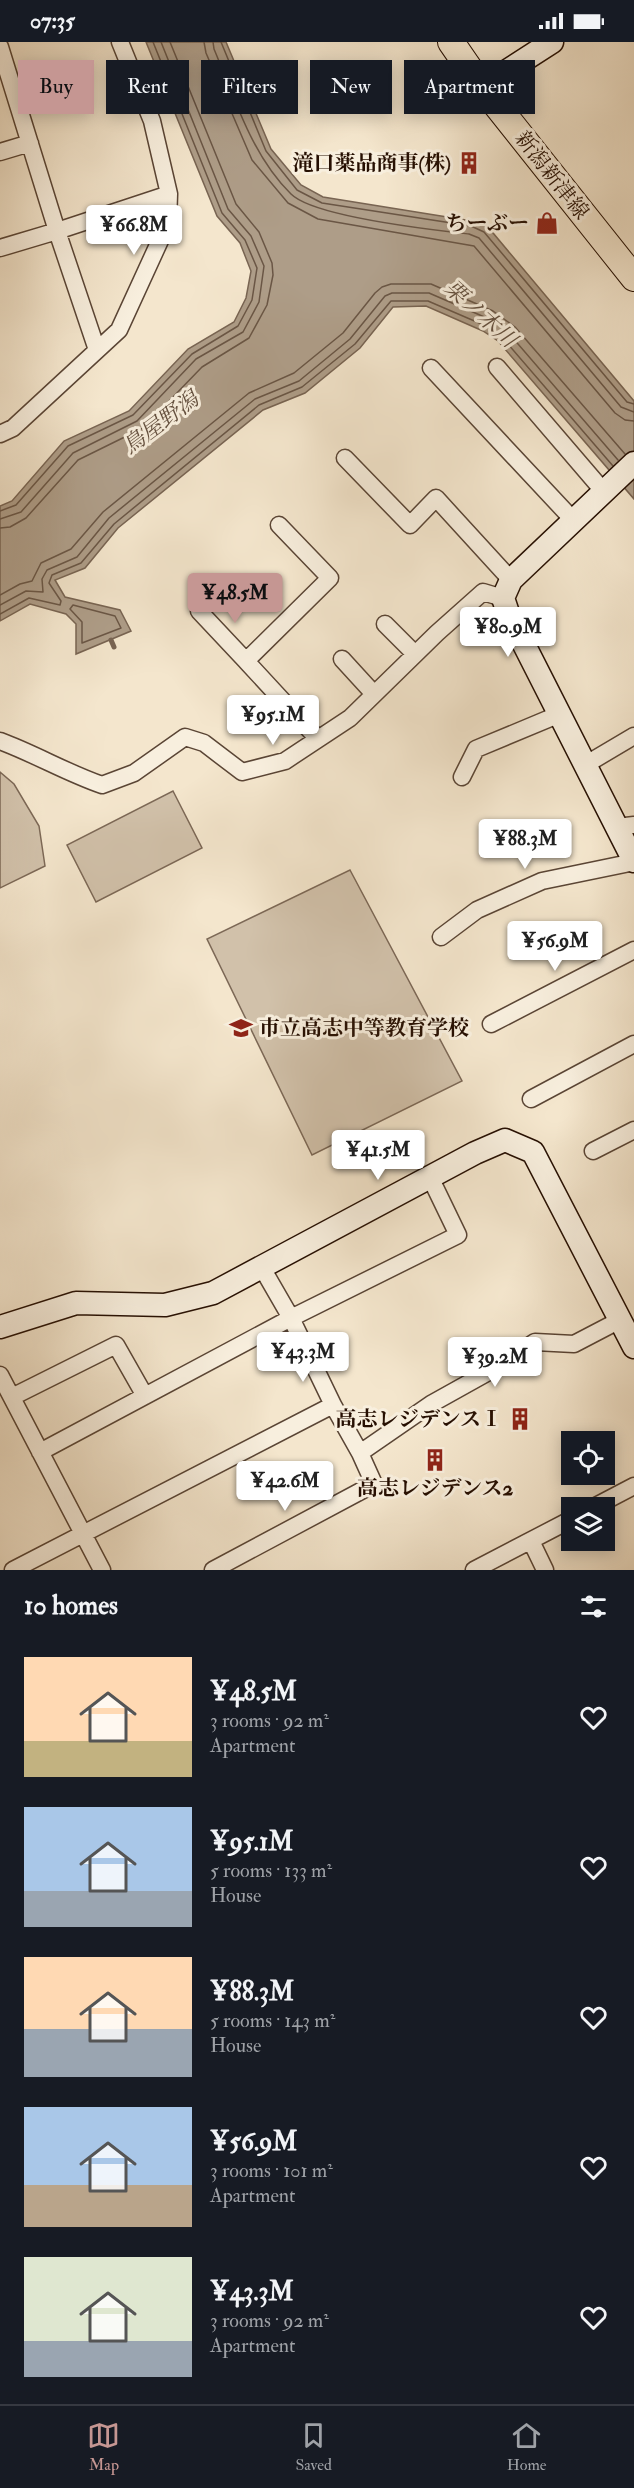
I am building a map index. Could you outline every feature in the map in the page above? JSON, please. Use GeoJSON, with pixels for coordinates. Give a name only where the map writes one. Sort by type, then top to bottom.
{"type":"FeatureCollection","features":[{"type":"Feature","properties":{"kind":"main road","name":"新潟新津線"},"geometry":{"type":"LineString","coordinates":[[451,42],[463,60]]}},
{"type":"Feature","properties":{"kind":"main road","name":"新潟新津線"},"geometry":{"type":"LineString","coordinates":[[503,114],[634,278]]}},
{"type":"Feature","properties":{"kind":"street"},"geometry":{"type":"LineString","coordinates":[[0,434],[13,428],[119,330],[168,223],[170,194],[152,121],[120,42]]}},
{"type":"Feature","properties":{"kind":"street"},"geometry":{"type":"LineString","coordinates":[[524,60],[552,42]]}},
{"type":"Feature","properties":{"kind":"street"},"geometry":{"type":"LineString","coordinates":[[1,56],[97,350]]}},
{"type":"Feature","properties":{"kind":"street"},"geometry":{"type":"LineString","coordinates":[[0,152],[30,143]]}},
{"type":"Feature","properties":{"kind":"street"},"geometry":{"type":"LineString","coordinates":[[0,248],[170,194]]}},
{"type":"Feature","properties":{"kind":"street"},"geometry":{"type":"LineString","coordinates":[[497,367],[607,490]]}},
{"type":"Feature","properties":{"kind":"street"},"geometry":{"type":"LineString","coordinates":[[431,368],[574,522]]}},
{"type":"Feature","properties":{"kind":"street"},"geometry":{"type":"LineString","coordinates":[[345,458],[410,525],[436,498],[507,589],[508,613],[585,765],[626,826],[634,861],[542,881],[477,910],[441,937]]}},
{"type":"Feature","properties":{"kind":"street"},"geometry":{"type":"LineString","coordinates":[[0,741],[28,752],[75,776],[102,785],[134,773],[185,737],[204,743],[242,772],[285,761],[350,718],[483,592],[507,589],[634,463]]}},
{"type":"Feature","properties":{"kind":"street"},"geometry":{"type":"LineString","coordinates":[[246,661],[330,578],[279,525]]}},
{"type":"Feature","properties":{"kind":"street"},"geometry":{"type":"LineString","coordinates":[[199,611],[318,739]]}},
{"type":"Feature","properties":{"kind":"street"},"geometry":{"type":"LineString","coordinates":[[385,624],[415,654]]}},
{"type":"Feature","properties":{"kind":"street"},"geometry":{"type":"LineString","coordinates":[[342,659],[374,694]]}},
{"type":"Feature","properties":{"kind":"street"},"geometry":{"type":"LineString","coordinates":[[462,777],[476,749],[560,714]]}},
{"type":"Feature","properties":{"kind":"street"},"geometry":{"type":"LineString","coordinates":[[585,765],[634,736]]}},
{"type":"Feature","properties":{"kind":"street"},"geometry":{"type":"LineString","coordinates":[[492,1024],[634,950]]}},
{"type":"Feature","properties":{"kind":"street"},"geometry":{"type":"LineString","coordinates":[[531,1099],[634,1044]]}},
{"type":"Feature","properties":{"kind":"street"},"geometry":{"type":"LineString","coordinates":[[592,1151],[634,1130]]}},
{"type":"Feature","properties":{"kind":"street"},"geometry":{"type":"LineString","coordinates":[[0,1327],[76,1303],[165,1305],[213,1293],[430,1177],[506,1140],[532,1152],[624,1316],[634,1347]]}},
{"type":"Feature","properties":{"kind":"street"},"geometry":{"type":"LineString","coordinates":[[40,1452],[291,1318],[458,1235],[430,1177]]}},
{"type":"Feature","properties":{"kind":"street"},"geometry":{"type":"LineString","coordinates":[[213,1570],[374,1484],[291,1318],[261,1266]]}},
{"type":"Feature","properties":{"kind":"street"},"geometry":{"type":"LineString","coordinates":[[360,1453],[431,1404],[536,1342],[574,1344],[624,1316]]}},
{"type":"Feature","properties":{"kind":"street"},"geometry":{"type":"LineString","coordinates":[[12,1397],[116,1345],[145,1396]]}},
{"type":"Feature","properties":{"kind":"street"},"geometry":{"type":"LineString","coordinates":[[0,1375],[102,1570]]}},
{"type":"Feature","properties":{"kind":"street"},"geometry":{"type":"LineString","coordinates":[[13,1570],[333,1405]]}},
{"type":"Feature","properties":{"kind":"street"},"geometry":{"type":"LineString","coordinates":[[613,1497],[634,1486]]}},
{"type":"Feature","properties":{"kind":"street"},"geometry":{"type":"LineString","coordinates":[[474,1570],[561,1525]]}},
{"type":"Feature","properties":{"kind":"street"},"geometry":{"type":"LineString","coordinates":[[531,1541],[545,1570]]}},
{"type":"Feature","properties":{"kind":"shaded area"},"geometry":{"type":"Polygon","coordinates":[[[0,772],[14,784],[39,826],[45,866],[0,888],[0,772]]]}},
{"type":"Feature","properties":{"kind":"shaded area"},"geometry":{"type":"Polygon","coordinates":[[[173,791],[202,848],[96,902],[67,845],[173,791]]]}},
{"type":"Feature","properties":{"kind":"shaded area"},"geometry":{"type":"Polygon","coordinates":[[[350,870],[462,1081],[312,1155],[207,939],[350,870]]]}},
{"type":"Feature","properties":{"kind":"water"},"geometry":{"type":"Polygon","coordinates":[[[146,42],[226,42],[234,60],[201,60],[201,114],[256,114],[271,149],[301,185],[323,197],[472,221],[488,227],[634,401],[634,499],[498,341],[483,331],[426,306],[393,307],[360,348],[305,393],[263,410],[118,528],[85,568],[55,580],[65,597],[120,610],[131,631],[76,654],[76,624],[66,614],[30,604],[0,621],[0,506],[12,501],[64,441],[129,411],[188,349],[234,322],[246,298],[251,271],[240,243],[217,216],[175,114],[189,114],[189,60],[153,60],[146,42]]]}},
{"type":"Feature","properties":{"kind":"waterway"},"geometry":{"type":"LineString","coordinates":[[111,640],[114,647]]}},
{"type":"Feature","properties":{"kind":"place","name":"滝口薬品商事(株)"},"geometry":{"type":"Point","coordinates":[469,163]}},
{"type":"Feature","properties":{"kind":"place","name":"ちーぶー"},"geometry":{"type":"Point","coordinates":[547,223]}},
{"type":"Feature","properties":{"kind":"place","name":"市立高志中等教育学校"},"geometry":{"type":"Point","coordinates":[241,1028]}},
{"type":"Feature","properties":{"kind":"place","name":"高志レジデンスⅠ"},"geometry":{"type":"Point","coordinates":[520,1419]}},
{"type":"Feature","properties":{"kind":"place","name":"高志レジデンス2"},"geometry":{"type":"Point","coordinates":[435,1460]}},
{"type":"Feature","properties":{"kind":"water label","name":"栗ノ木川"},"geometry":{"type":"Point","coordinates":[481,313]}},
{"type":"Feature","properties":{"kind":"water label","name":"鳥屋野潟"},"geometry":{"type":"Point","coordinates":[160,422]}}]}
